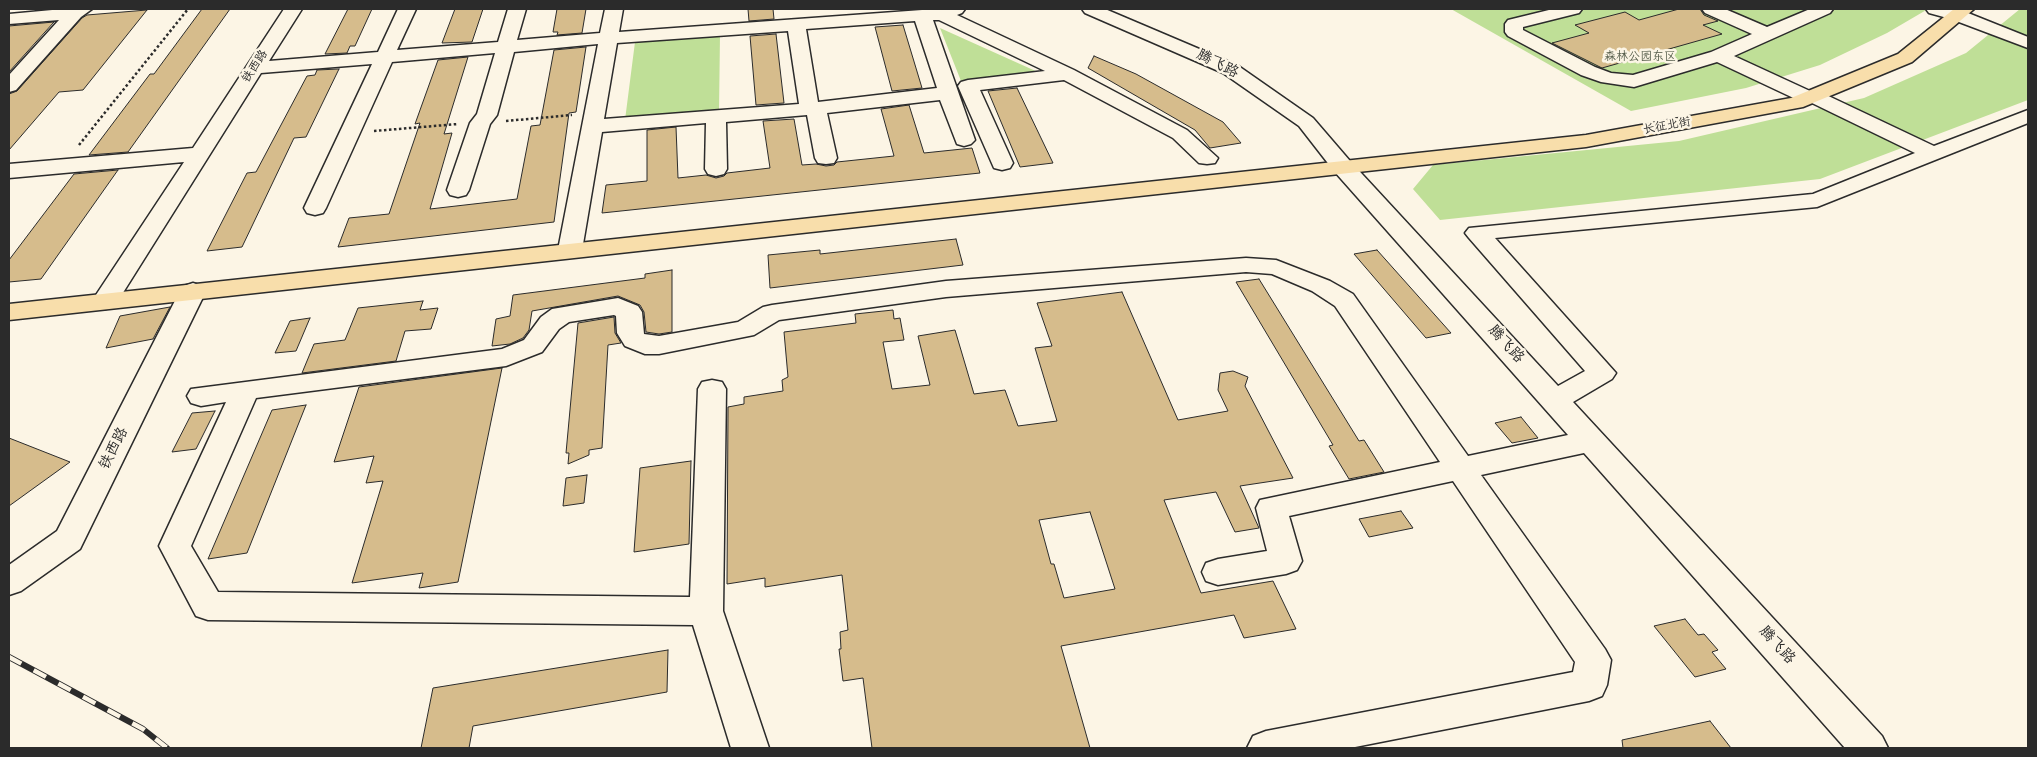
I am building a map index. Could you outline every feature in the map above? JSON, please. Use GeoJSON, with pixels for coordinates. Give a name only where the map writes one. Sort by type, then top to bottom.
{"type":"FeatureCollection","features":[{"type":"Feature","properties":{"kind":"main road","name":"长征北街"},"geometry":{"type":"LineString","coordinates":[[9,312],[1586,141],[1796,104],[1906,58],[1961,12]]}},
{"type":"Feature","properties":{"kind":"street","name":"铁西路"},"geometry":{"type":"LineString","coordinates":[[105,301],[293,9]]}},
{"type":"Feature","properties":{"kind":"street"},"geometry":{"type":"LineString","coordinates":[[315,208],[407,9]]}},
{"type":"Feature","properties":{"kind":"street"},"geometry":{"type":"LineString","coordinates":[[458,190],[480,123],[487,115],[517,9]]}},
{"type":"Feature","properties":{"kind":"street"},"geometry":{"type":"LineString","coordinates":[[570,250],[614,9]]}},
{"type":"Feature","properties":{"kind":"street","name":"腾飞路"},"geometry":{"type":"LineString","coordinates":[[1090,9],[1230,69],[1306,122],[1342,166],[1869,748]]}},
{"type":"Feature","properties":{"kind":"street"},"geometry":{"type":"LineString","coordinates":[[1573,9],[1514,24],[1514,32],[1588,71],[1608,78],[1634,81],[1718,56],[1824,9]]}},
{"type":"Feature","properties":{"kind":"street"},"geometry":{"type":"LineString","coordinates":[[1711,9],[1768,34]]}},
{"type":"Feature","properties":{"kind":"street"},"geometry":{"type":"LineString","coordinates":[[1934,9],[1961,12],[2028,43]]}},
{"type":"Feature","properties":{"kind":"street"},"geometry":{"type":"LineString","coordinates":[[9,19],[79,11]]}},
{"type":"Feature","properties":{"kind":"street"},"geometry":{"type":"LineString","coordinates":[[9,86],[79,11]]}},
{"type":"Feature","properties":{"kind":"street"},"geometry":{"type":"LineString","coordinates":[[256,68],[609,38],[718,23],[796,25],[922,15],[949,11],[1180,134],[1207,158]]}},
{"type":"Feature","properties":{"kind":"street"},"geometry":{"type":"LineString","coordinates":[[922,15],[964,140]]}},
{"type":"Feature","properties":{"kind":"street"},"geometry":{"type":"LineString","coordinates":[[796,25],[808,103],[816,114],[826,158]]}},
{"type":"Feature","properties":{"kind":"street"},"geometry":{"type":"LineString","coordinates":[[1718,56],[1934,154]]}},
{"type":"Feature","properties":{"kind":"street"},"geometry":{"type":"LineString","coordinates":[[1002,163],[968,86],[1067,74]]}},
{"type":"Feature","properties":{"kind":"street"},"geometry":{"type":"LineString","coordinates":[[594,120],[716,116],[812,108],[948,93]]}},
{"type":"Feature","properties":{"kind":"street"},"geometry":{"type":"LineString","coordinates":[[716,116],[716,169]]}},
{"type":"Feature","properties":{"kind":"street"},"geometry":{"type":"LineString","coordinates":[[1555,400],[1602,373],[1477,233],[1817,200],[2028,116]]}},
{"type":"Feature","properties":{"kind":"street"},"geometry":{"type":"LineString","coordinates":[[9,171],[200,154]]}},
{"type":"Feature","properties":{"kind":"street"},"geometry":{"type":"LineString","coordinates":[[201,396],[506,357],[533,346],[550,323],[561,315],[618,306],[629,312],[630,333],[634,340],[645,345],[659,345],[745,329],[772,312],[946,289],[1246,265],[1276,268],[1321,286],[1344,300],[1593,660],[1589,685],[1266,748]]}},
{"type":"Feature","properties":{"kind":"street","name":"铁西路"},"geometry":{"type":"LineString","coordinates":[[9,582],[69,540],[193,292]]}},
{"type":"Feature","properties":{"kind":"street"},"geometry":{"type":"LineString","coordinates":[[712,389],[706,611],[750,748]]}},
{"type":"Feature","properties":{"kind":"street"},"geometry":{"type":"LineString","coordinates":[[246,390],[175,546],[208,606],[706,611]]}},
{"type":"Feature","properties":{"kind":"street"},"geometry":{"type":"LineString","coordinates":[[1218,572],[1286,562],[1271,508],[1591,441]]}},
{"type":"Feature","properties":{"kind":"path"},"geometry":{"type":"LineString","coordinates":[[63,166],[188,9]]}},
{"type":"Feature","properties":{"kind":"path"},"geometry":{"type":"LineString","coordinates":[[349,133],[480,123],[594,120]]}},
{"type":"Feature","properties":{"kind":"green space","name":"森林公园东区"},"geometry":{"type":"Polygon","coordinates":[[[1451,9],[1928,9],[1887,33],[1820,65],[1746,88],[1631,111],[1451,9]]]}},
{"type":"Feature","properties":{"kind":"green space"},"geometry":{"type":"Polygon","coordinates":[[[2020,9],[2028,9],[2028,100],[1820,179],[1440,220],[1413,189],[1433,165],[1679,141],[1864,98],[1966,53],[2020,9]]]}},
{"type":"Feature","properties":{"kind":"green space"},"geometry":{"type":"Polygon","coordinates":[[[940,28],[1040,73],[961,81],[940,28]]]}},
{"type":"Feature","properties":{"kind":"green space"},"geometry":{"type":"Polygon","coordinates":[[[720,35],[719,111],[625,120],[635,42],[720,35]]]}},
{"type":"Feature","properties":{"kind":"building"},"geometry":{"type":"Polygon","coordinates":[[[202,9],[230,9],[128,152],[89,155],[150,74],[154,74],[202,9]]]}},
{"type":"Feature","properties":{"kind":"building"},"geometry":{"type":"Polygon","coordinates":[[[348,9],[372,9],[355,46],[350,46],[347,53],[325,54],[348,9]]]}},
{"type":"Feature","properties":{"kind":"building"},"geometry":{"type":"Polygon","coordinates":[[[455,9],[483,9],[472,42],[442,43],[455,9]]]}},
{"type":"Feature","properties":{"kind":"building"},"geometry":{"type":"Polygon","coordinates":[[[557,9],[586,9],[582,33],[557,35],[558,32],[553,32],[557,9]]]}},
{"type":"Feature","properties":{"kind":"building"},"geometry":{"type":"Polygon","coordinates":[[[748,9],[773,9],[774,19],[749,21],[748,9]]]}},
{"type":"Feature","properties":{"kind":"building"},"geometry":{"type":"Polygon","coordinates":[[[1679,9],[1700,9],[1704,15],[1718,21],[1703,25],[1722,34],[1602,68],[1552,43],[1589,33],[1575,25],[1625,12],[1639,20],[1679,9]]]}},
{"type":"Feature","properties":{"kind":"building"},"geometry":{"type":"Polygon","coordinates":[[[147,10],[83,90],[59,92],[9,150],[9,94],[17,91],[82,18],[87,15],[147,10]]]}},
{"type":"Feature","properties":{"kind":"building"},"geometry":{"type":"Polygon","coordinates":[[[54,22],[9,72],[9,26],[54,22]]]}},
{"type":"Feature","properties":{"kind":"building"},"geometry":{"type":"Polygon","coordinates":[[[903,25],[922,88],[892,91],[875,27],[903,25]]]}},
{"type":"Feature","properties":{"kind":"building"},"geometry":{"type":"Polygon","coordinates":[[[776,34],[784,103],[756,105],[750,36],[776,34]]]}},
{"type":"Feature","properties":{"kind":"building"},"geometry":{"type":"Polygon","coordinates":[[[586,47],[576,112],[569,113],[554,222],[338,247],[349,218],[389,214],[420,123],[415,124],[438,60],[468,57],[444,134],[452,133],[430,209],[517,199],[531,126],[540,125],[554,50],[586,47]]]}},
{"type":"Feature","properties":{"kind":"building"},"geometry":{"type":"Polygon","coordinates":[[[1094,56],[1136,74],[1223,122],[1241,143],[1210,148],[1195,130],[1088,68],[1094,56]]]}},
{"type":"Feature","properties":{"kind":"building"},"geometry":{"type":"Polygon","coordinates":[[[339,69],[306,137],[294,138],[242,247],[207,251],[247,173],[256,172],[307,76],[315,75],[317,70],[339,69]]]}},
{"type":"Feature","properties":{"kind":"building"},"geometry":{"type":"Polygon","coordinates":[[[1017,88],[1053,163],[1020,167],[988,91],[1017,88]]]}},
{"type":"Feature","properties":{"kind":"building"},"geometry":{"type":"Polygon","coordinates":[[[909,105],[924,153],[972,148],[980,173],[602,213],[606,185],[647,181],[647,130],[676,127],[678,178],[706,175],[716,178],[727,173],[770,168],[763,121],[794,119],[802,165],[816,164],[826,166],[834,165],[837,162],[894,156],[881,109],[909,105]]]}},
{"type":"Feature","properties":{"kind":"building"},"geometry":{"type":"Polygon","coordinates":[[[118,170],[41,279],[9,282],[9,260],[74,174],[118,170]]]}},
{"type":"Feature","properties":{"kind":"building"},"geometry":{"type":"Polygon","coordinates":[[[956,239],[963,265],[770,288],[768,255],[820,250],[820,254],[956,239]]]}},
{"type":"Feature","properties":{"kind":"building"},"geometry":{"type":"Polygon","coordinates":[[[1377,250],[1451,333],[1426,338],[1354,254],[1377,250]]]}},
{"type":"Feature","properties":{"kind":"building"},"geometry":{"type":"Polygon","coordinates":[[[672,270],[672,332],[659,334],[646,332],[644,312],[640,305],[618,296],[532,311],[529,330],[523,338],[510,344],[492,346],[496,319],[510,316],[513,295],[645,278],[645,274],[672,270]]]}},
{"type":"Feature","properties":{"kind":"building"},"geometry":{"type":"Polygon","coordinates":[[[1259,279],[1359,441],[1364,440],[1384,472],[1349,479],[1329,446],[1333,445],[1236,282],[1259,279]]]}},
{"type":"Feature","properties":{"kind":"building"},"geometry":{"type":"Polygon","coordinates":[[[1122,292],[1178,420],[1228,411],[1218,390],[1220,373],[1233,371],[1248,377],[1245,386],[1293,478],[1240,486],[1259,528],[1235,532],[1216,492],[1164,500],[1201,593],[1273,581],[1296,629],[1244,638],[1234,615],[1061,646],[1090,748],[872,748],[863,678],[843,681],[839,649],[841,649],[840,632],[848,630],[842,575],[765,587],[765,578],[727,584],[728,407],[744,404],[744,397],[783,391],[782,380],[788,377],[784,332],[856,323],[855,314],[893,310],[894,319],[900,318],[904,340],[883,342],[892,389],[930,385],[918,336],[955,330],[974,394],[1005,390],[1018,426],[1057,421],[1035,348],[1052,346],[1037,303],[1122,292]],[[1090,512],[1039,520],[1051,564],[1054,564],[1064,598],[1115,589],[1090,512]]]}},
{"type":"Feature","properties":{"kind":"building"},"geometry":{"type":"Polygon","coordinates":[[[423,301],[420,310],[438,308],[431,329],[405,331],[396,361],[302,373],[314,344],[345,340],[358,308],[423,301]]]}},
{"type":"Feature","properties":{"kind":"building"},"geometry":{"type":"Polygon","coordinates":[[[170,307],[153,339],[106,348],[120,316],[170,307]]]}},
{"type":"Feature","properties":{"kind":"building"},"geometry":{"type":"Polygon","coordinates":[[[614,317],[615,333],[621,343],[608,345],[602,448],[589,450],[589,455],[568,464],[569,453],[566,453],[578,323],[614,317]]]}},
{"type":"Feature","properties":{"kind":"building"},"geometry":{"type":"Polygon","coordinates":[[[310,318],[296,351],[275,353],[290,321],[310,318]]]}},
{"type":"Feature","properties":{"kind":"building"},"geometry":{"type":"Polygon","coordinates":[[[502,368],[458,582],[419,588],[423,573],[352,583],[383,481],[366,483],[374,456],[334,462],[359,387],[502,368]]]}},
{"type":"Feature","properties":{"kind":"building"},"geometry":{"type":"Polygon","coordinates":[[[306,405],[247,553],[208,559],[272,410],[306,405]]]}},
{"type":"Feature","properties":{"kind":"building"},"geometry":{"type":"Polygon","coordinates":[[[215,411],[196,449],[172,452],[192,413],[215,411]]]}},
{"type":"Feature","properties":{"kind":"building"},"geometry":{"type":"Polygon","coordinates":[[[1521,417],[1538,438],[1512,443],[1495,423],[1521,417]]]}},
{"type":"Feature","properties":{"kind":"building"},"geometry":{"type":"Polygon","coordinates":[[[9,438],[70,462],[9,506],[9,438]]]}},
{"type":"Feature","properties":{"kind":"building"},"geometry":{"type":"Polygon","coordinates":[[[691,461],[689,544],[634,552],[640,468],[691,461]]]}},
{"type":"Feature","properties":{"kind":"building"},"geometry":{"type":"Polygon","coordinates":[[[587,475],[584,503],[563,506],[566,478],[587,475]]]}},
{"type":"Feature","properties":{"kind":"building"},"geometry":{"type":"Polygon","coordinates":[[[1401,511],[1413,528],[1369,537],[1359,519],[1401,511]]]}},
{"type":"Feature","properties":{"kind":"building"},"geometry":{"type":"Polygon","coordinates":[[[1685,619],[1698,635],[1704,634],[1718,650],[1712,652],[1726,669],[1695,677],[1654,626],[1685,619]]]}},
{"type":"Feature","properties":{"kind":"building"},"geometry":{"type":"Polygon","coordinates":[[[668,650],[667,692],[473,726],[469,748],[421,748],[433,688],[668,650]]]}},
{"type":"Feature","properties":{"kind":"building"},"geometry":{"type":"Polygon","coordinates":[[[1710,721],[1731,748],[1623,748],[1622,740],[1710,721]]]}},
{"type":"Feature","properties":{"kind":"railway"},"geometry":{"type":"LineString","coordinates":[[9,657],[143,729],[167,748]]}}]}
